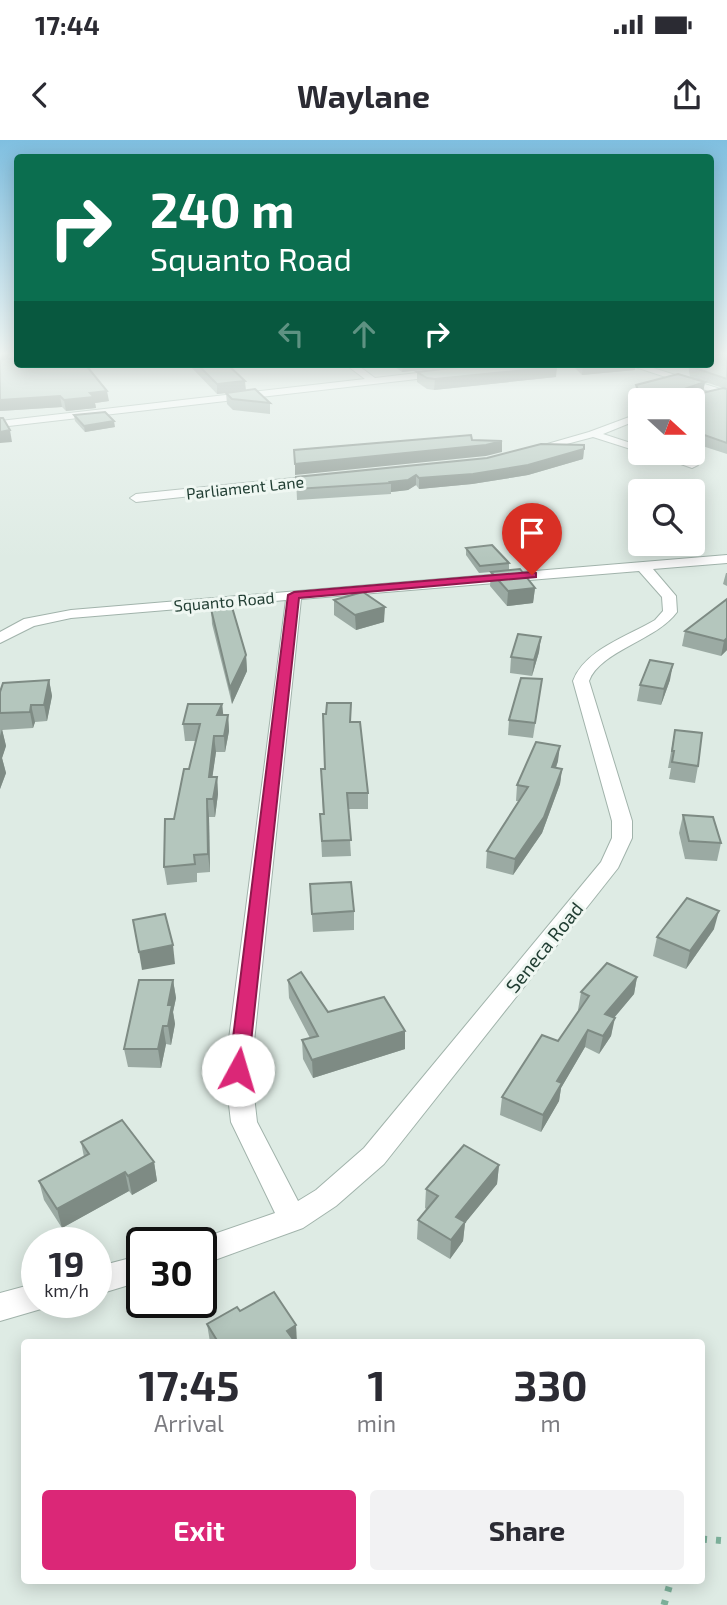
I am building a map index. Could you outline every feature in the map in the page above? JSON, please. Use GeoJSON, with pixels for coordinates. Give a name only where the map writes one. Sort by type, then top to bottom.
{"type":"FeatureCollection","features":[{"type":"Feature","properties":{"kind":"street"},"geometry":{"type":"LineString","coordinates":[[0,425],[22,422]]}},
{"type":"Feature","properties":{"kind":"street"},"geometry":{"type":"LineString","coordinates":[[511,456],[593,434],[623,422]]}},
{"type":"Feature","properties":{"kind":"street"},"geometry":{"type":"LineString","coordinates":[[593,434],[628,445]]}},
{"type":"Feature","properties":{"kind":"street","name":"Parliament Lane"},"geometry":{"type":"LineString","coordinates":[[136,498],[333,478]]}},
{"type":"Feature","properties":{"kind":"street","name":"Squanto Road"},"geometry":{"type":"LineString","coordinates":[[0,638],[39,619],[71,614],[727,559]]}},
{"type":"Feature","properties":{"kind":"street","name":"Seneca Road"},"geometry":{"type":"LineString","coordinates":[[217,1246],[293,1219],[342,1185],[382,1147],[617,855],[622,838],[622,821],[581,681],[585,670],[592,663],[652,628],[670,612],[671,604],[666,592],[642,566]]}},
{"type":"Feature","properties":{"kind":"street"},"geometry":{"type":"LineString","coordinates":[[293,1219],[244,1122],[238,1070],[294,595]]}},
{"type":"Feature","properties":{"kind":"street"},"geometry":{"type":"LineString","coordinates":[[0,1307],[21,1301]]}},
{"type":"Feature","properties":{"kind":"path"},"geometry":{"type":"LineString","coordinates":[[705,1539],[727,1541]]}},
{"type":"Feature","properties":{"kind":"path"},"geometry":{"type":"LineString","coordinates":[[664,1605],[670,1584]]}},
{"type":"Feature","properties":{"kind":"building"},"geometry":{"type":"Polygon","coordinates":[[[0,422],[6,422],[10,430],[0,432],[0,422]]]}},
{"type":"Feature","properties":{"kind":"building"},"geometry":{"type":"Polygon","coordinates":[[[81,422],[106,422],[84,426],[81,422]]]}},
{"type":"Feature","properties":{"kind":"building"},"geometry":{"type":"Polygon","coordinates":[[[705,422],[727,422],[727,443],[705,435],[705,422]]]}},
{"type":"Feature","properties":{"kind":"building"},"geometry":{"type":"Polygon","coordinates":[[[471,435],[472,440],[502,441],[486,445],[295,464],[294,450],[471,435]]]}},
{"type":"Feature","properties":{"kind":"building"},"geometry":{"type":"Polygon","coordinates":[[[541,444],[584,445],[584,449],[528,465],[473,474],[419,478],[416,475],[408,480],[391,483],[296,489],[296,477],[487,458],[541,444]]]}},
{"type":"Feature","properties":{"kind":"building"},"geometry":{"type":"Polygon","coordinates":[[[492,545],[509,563],[480,566],[466,548],[492,545]]]}},
{"type":"Feature","properties":{"kind":"building"},"geometry":{"type":"Polygon","coordinates":[[[520,569],[535,588],[508,591],[491,572],[520,569]]]}},
{"type":"Feature","properties":{"kind":"building"},"geometry":{"type":"Polygon","coordinates":[[[363,592],[385,607],[355,615],[334,600],[363,592]]]}},
{"type":"Feature","properties":{"kind":"building"},"geometry":{"type":"Polygon","coordinates":[[[727,599],[727,638],[724,641],[685,631],[727,599]]]}},
{"type":"Feature","properties":{"kind":"building"},"geometry":{"type":"Polygon","coordinates":[[[232,607],[246,655],[230,688],[211,609],[232,607]]]}},
{"type":"Feature","properties":{"kind":"building"},"geometry":{"type":"Polygon","coordinates":[[[518,634],[541,637],[534,660],[511,657],[518,634]]]}},
{"type":"Feature","properties":{"kind":"building"},"geometry":{"type":"Polygon","coordinates":[[[650,660],[673,664],[664,689],[640,685],[650,660]]]}},
{"type":"Feature","properties":{"kind":"building"},"geometry":{"type":"Polygon","coordinates":[[[521,678],[542,679],[535,723],[509,720],[521,678]]]}},
{"type":"Feature","properties":{"kind":"building"},"geometry":{"type":"Polygon","coordinates":[[[49,680],[44,705],[31,705],[30,712],[0,713],[3,683],[49,680]]]}},
{"type":"Feature","properties":{"kind":"building"},"geometry":{"type":"Polygon","coordinates":[[[327,703],[351,703],[350,722],[360,722],[368,793],[347,793],[351,840],[322,841],[320,814],[324,814],[321,769],[325,769],[323,714],[326,714],[327,703]]]}},
{"type":"Feature","properties":{"kind":"building"},"geometry":{"type":"Polygon","coordinates":[[[188,704],[222,704],[217,715],[228,715],[224,736],[214,736],[209,777],[217,777],[213,799],[207,799],[208,854],[194,855],[195,864],[164,867],[165,819],[174,819],[184,769],[189,769],[200,724],[183,724],[188,704]]]}},
{"type":"Feature","properties":{"kind":"building"},"geometry":{"type":"Polygon","coordinates":[[[675,730],[702,733],[698,766],[672,762],[675,730]]]}},
{"type":"Feature","properties":{"kind":"building"},"geometry":{"type":"Polygon","coordinates":[[[536,742],[560,746],[552,767],[562,769],[544,817],[515,859],[487,851],[528,787],[517,785],[536,742]]]}},
{"type":"Feature","properties":{"kind":"building"},"geometry":{"type":"Polygon","coordinates":[[[683,815],[713,817],[721,843],[689,841],[683,815]]]}},
{"type":"Feature","properties":{"kind":"building"},"geometry":{"type":"Polygon","coordinates":[[[351,882],[354,911],[312,914],[310,884],[351,882]]]}},
{"type":"Feature","properties":{"kind":"building"},"geometry":{"type":"Polygon","coordinates":[[[687,898],[719,911],[690,951],[657,937],[687,898]]]}},
{"type":"Feature","properties":{"kind":"building"},"geometry":{"type":"Polygon","coordinates":[[[165,914],[173,945],[139,952],[133,920],[165,914]]]}},
{"type":"Feature","properties":{"kind":"building"},"geometry":{"type":"Polygon","coordinates":[[[607,963],[637,977],[605,1014],[615,1018],[603,1036],[588,1030],[557,1081],[562,1083],[543,1115],[502,1097],[542,1035],[558,1041],[589,996],[581,992],[607,963]]]}},
{"type":"Feature","properties":{"kind":"building"},"geometry":{"type":"Polygon","coordinates":[[[301,972],[328,1012],[384,997],[405,1031],[312,1060],[302,1040],[318,1036],[288,980],[301,972]]]}},
{"type":"Feature","properties":{"kind":"building"},"geometry":{"type":"Polygon","coordinates":[[[139,980],[173,980],[168,1005],[172,1005],[168,1026],[163,1026],[158,1049],[124,1049],[139,980]]]}},
{"type":"Feature","properties":{"kind":"building"},"geometry":{"type":"Polygon","coordinates":[[[122,1120],[154,1162],[128,1176],[125,1172],[57,1209],[39,1181],[89,1154],[81,1142],[122,1120]]]}},
{"type":"Feature","properties":{"kind":"building"},"geometry":{"type":"Polygon","coordinates":[[[464,1145],[499,1165],[456,1217],[465,1222],[451,1240],[418,1220],[438,1196],[426,1189],[464,1145]]]}},
{"type":"Feature","properties":{"kind":"building"},"geometry":{"type":"Polygon","coordinates":[[[274,1292],[296,1325],[287,1331],[293,1339],[216,1339],[207,1324],[237,1307],[240,1311],[274,1292]]]}},
{"type":"Feature","properties":{"kind":"route"},"geometry":{"type":"LineString","coordinates":[[238,1070],[294,595],[532,575]]}}]}
